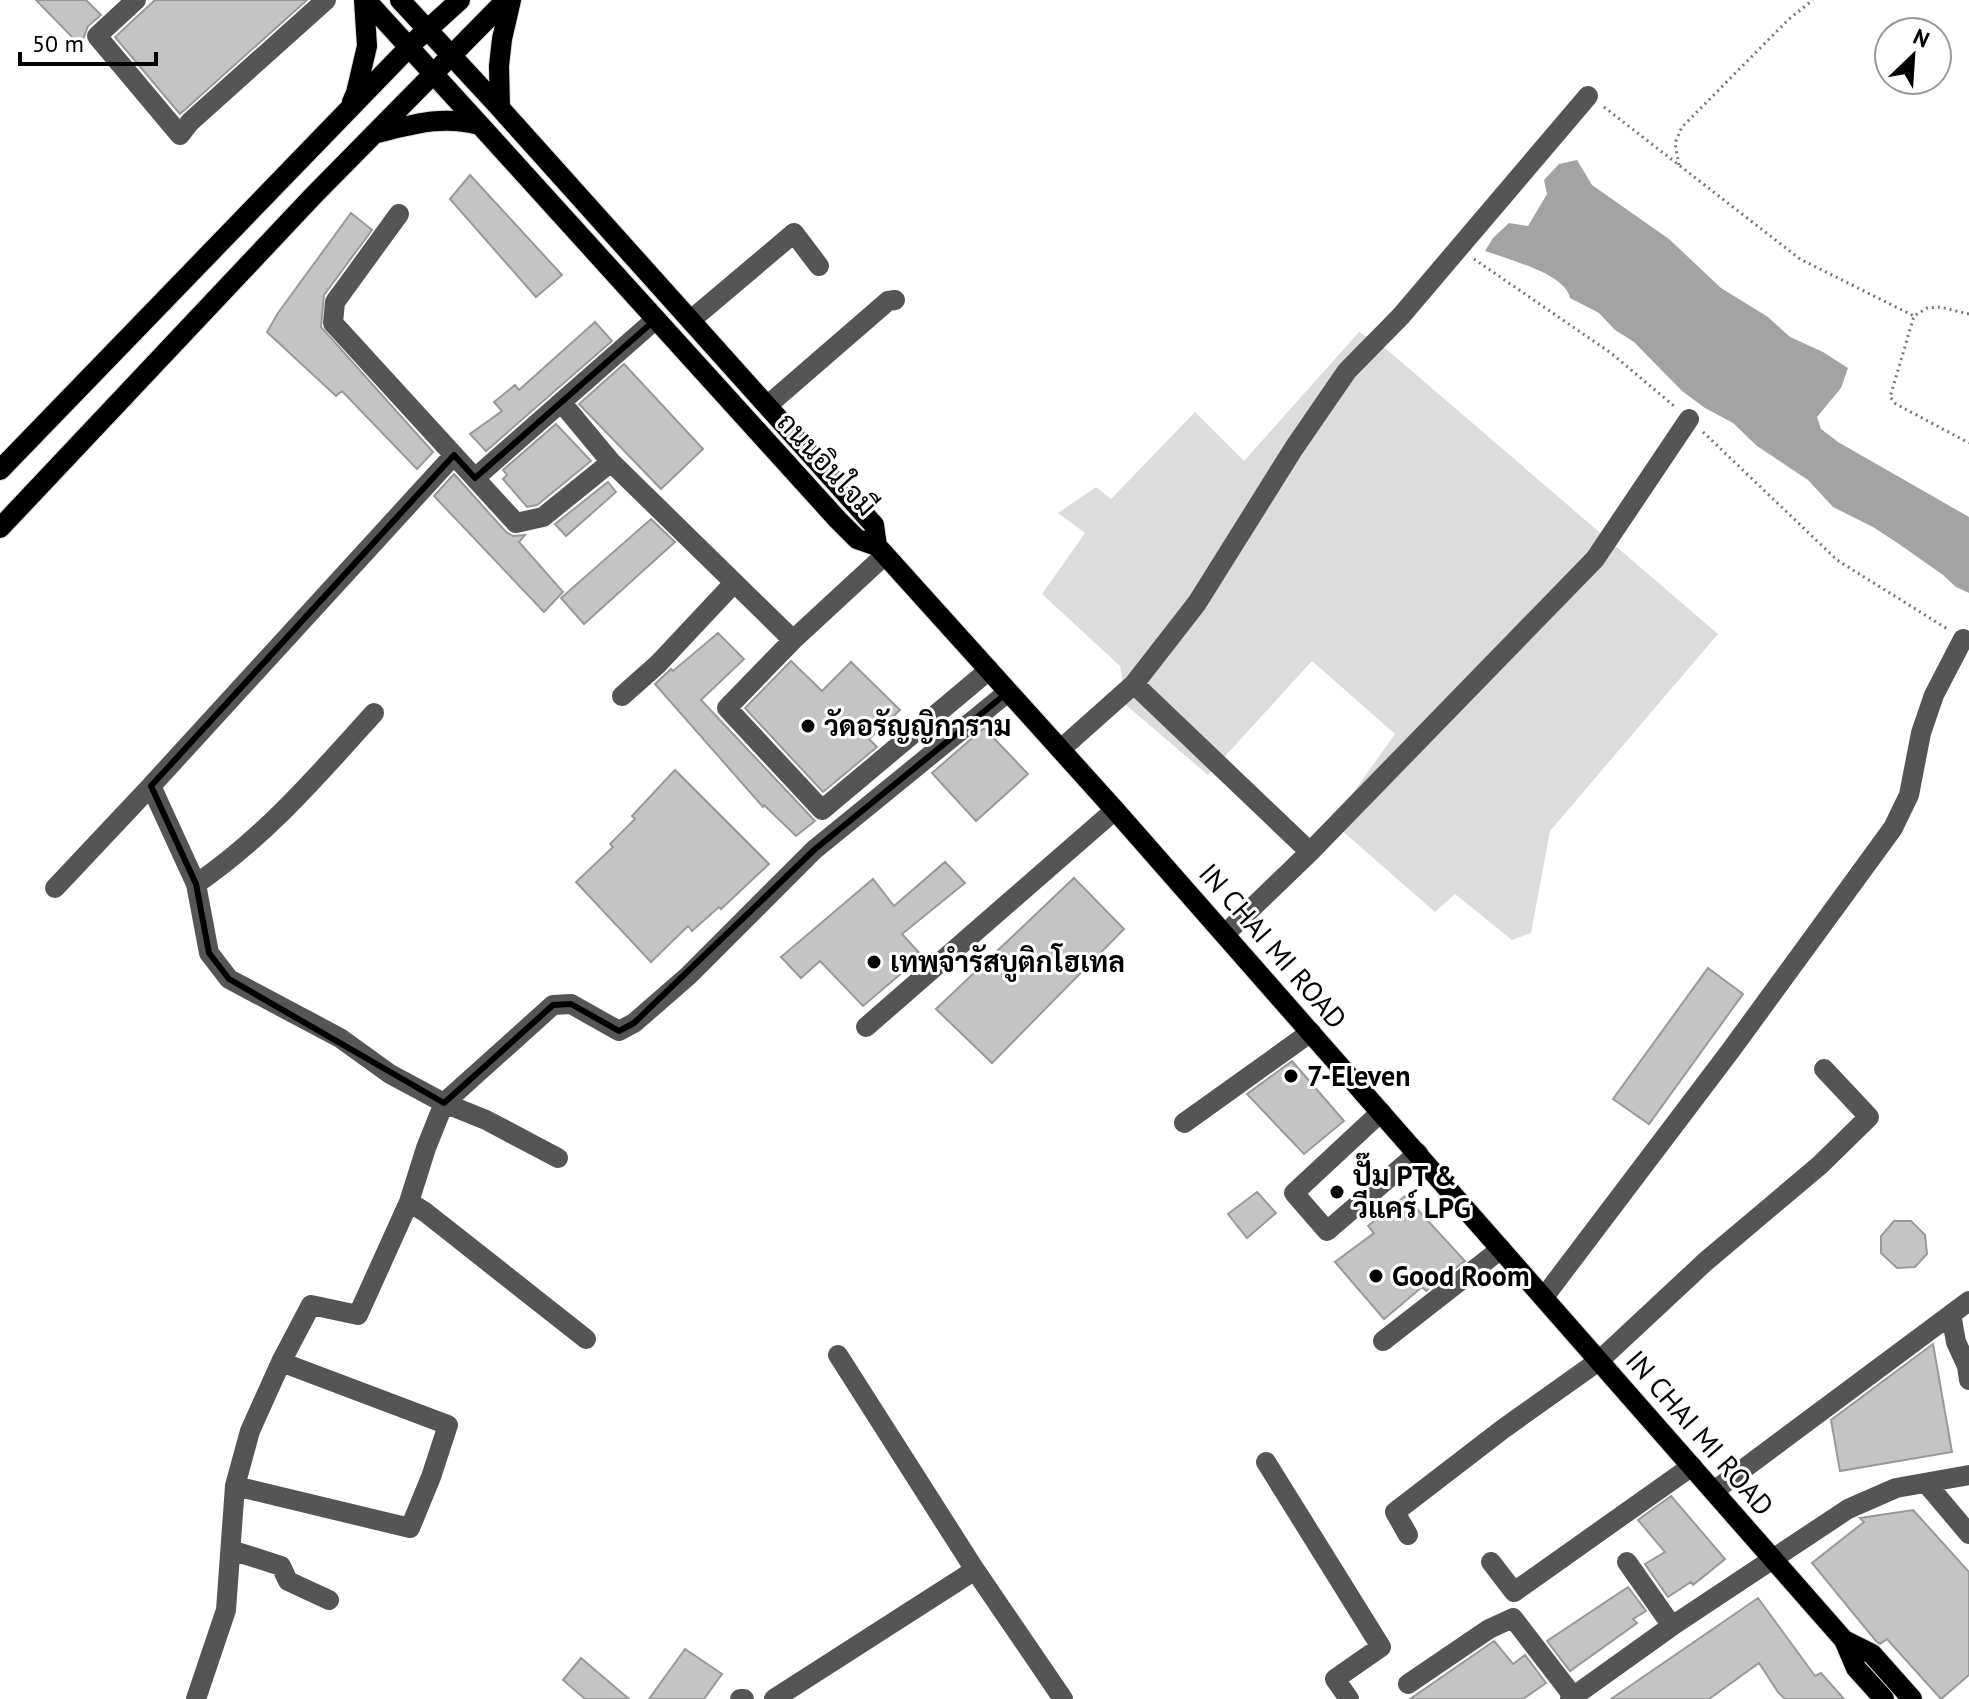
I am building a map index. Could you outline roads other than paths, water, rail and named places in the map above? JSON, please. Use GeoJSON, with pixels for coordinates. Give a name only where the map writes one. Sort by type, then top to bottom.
{"type":"FeatureCollection","features":[{"type":"Feature","properties":{"kind":"main road","name":"ถนนอินใจมี"},"geometry":{"type":"LineString","coordinates":[[365,0],[838,520],[857,539],[881,550]]}},
{"type":"Feature","properties":{"kind":"main road","name":"ถนนอินใจมี"},"geometry":{"type":"LineString","coordinates":[[349,109],[367,46],[365,0]]}},
{"type":"Feature","properties":{"kind":"main road","name":"ถนนอินใจมี"},"geometry":{"type":"LineString","coordinates":[[400,0],[874,525],[881,550]]}},
{"type":"Feature","properties":{"kind":"main road"},"geometry":{"type":"LineString","coordinates":[[0,470],[409,47],[460,0]]}},
{"type":"Feature","properties":{"kind":"main road"},"geometry":{"type":"LineString","coordinates":[[0,528],[313,196],[509,0]]}},
{"type":"Feature","properties":{"kind":"main road"},"geometry":{"type":"LineString","coordinates":[[500,108],[499,66],[509,0]]}},
{"type":"Feature","properties":{"kind":"main road"},"geometry":{"type":"LineString","coordinates":[[377,133],[446,120],[480,125]]}},
{"type":"Feature","properties":{"kind":"main road","name":"IN CHAI MI ROAD"},"geometry":{"type":"LineString","coordinates":[[881,550],[1225,934],[1773,1558],[1844,1640],[1856,1668],[1884,1699]]}},
{"type":"Feature","properties":{"kind":"main road","name":"IN CHAI MI ROAD"},"geometry":{"type":"LineString","coordinates":[[1844,1640],[1872,1654],[1912,1699]]}},
{"type":"Feature","properties":{"kind":"street"},"geometry":{"type":"LineString","coordinates":[[136,0],[97,36],[180,135],[190,122],[326,0]]}},
{"type":"Feature","properties":{"kind":"street"},"geometry":{"type":"LineString","coordinates":[[1061,749],[1134,684],[1197,603],[1294,448],[1347,371],[1401,316],[1588,96]]}},
{"type":"Feature","properties":{"kind":"street"},"geometry":{"type":"LineString","coordinates":[[399,214],[335,302],[333,323],[516,523],[543,517],[611,462]]}},
{"type":"Feature","properties":{"kind":"street"},"geometry":{"type":"LineString","coordinates":[[691,320],[794,233],[819,266]]}},
{"type":"Feature","properties":{"kind":"street"},"geometry":{"type":"LineString","coordinates":[[768,405],[888,301],[895,300]]}},
{"type":"Feature","properties":{"kind":"street"},"geometry":{"type":"LineString","coordinates":[[475,478],[656,319]]}},
{"type":"Feature","properties":{"kind":"street"},"geometry":{"type":"LineString","coordinates":[[562,403],[611,462],[793,640]]}},
{"type":"Feature","properties":{"kind":"street"},"geometry":{"type":"LineString","coordinates":[[1225,934],[1310,852],[1595,559],[1689,419]]}},
{"type":"Feature","properties":{"kind":"street"},"geometry":{"type":"LineString","coordinates":[[55,888],[454,455]]}},
{"type":"Feature","properties":{"kind":"street"},"geometry":{"type":"LineString","coordinates":[[881,550],[727,708],[822,810],[989,670]]}},
{"type":"Feature","properties":{"kind":"street"},"geometry":{"type":"LineString","coordinates":[[622,696],[658,664],[734,583]]}},
{"type":"Feature","properties":{"kind":"street"},"geometry":{"type":"LineString","coordinates":[[1544,1297],[1731,1050],[1893,828],[1909,795],[1921,733],[1934,695],[1963,639]]}},
{"type":"Feature","properties":{"kind":"street"},"geometry":{"type":"LineString","coordinates":[[1134,684],[1310,852]]}},
{"type":"Feature","properties":{"kind":"street"},"geometry":{"type":"LineString","coordinates":[[196,1699],[226,1610],[235,1486],[250,1431],[311,1305],[358,1315],[409,1202],[444,1103],[553,1005],[571,1004],[619,1031],[634,1023],[688,976],[814,850],[1008,692]]}},
{"type":"Feature","properties":{"kind":"street"},"geometry":{"type":"LineString","coordinates":[[196,884],[226,864],[285,810],[374,713]]}},
{"type":"Feature","properties":{"kind":"street"},"geometry":{"type":"LineString","coordinates":[[151,786],[196,884],[209,953],[229,979],[340,1038],[390,1074],[558,1158]]}},
{"type":"Feature","properties":{"kind":"street"},"geometry":{"type":"LineString","coordinates":[[866,1027],[1115,810]]}},
{"type":"Feature","properties":{"kind":"street"},"geometry":{"type":"LineString","coordinates":[[1184,1123],[1311,1032]]}},
{"type":"Feature","properties":{"kind":"street"},"geometry":{"type":"LineString","coordinates":[[1408,1535],[1395,1512],[1600,1360],[1705,1262],[1820,1165],[1869,1117],[1824,1069]]}},
{"type":"Feature","properties":{"kind":"street"},"geometry":{"type":"LineString","coordinates":[[1381,1112],[1294,1193],[1327,1231],[1416,1151]]}},
{"type":"Feature","properties":{"kind":"street"},"geometry":{"type":"LineString","coordinates":[[409,1202],[586,1339]]}},
{"type":"Feature","properties":{"kind":"street"},"geometry":{"type":"LineString","coordinates":[[1383,1341],[1501,1249]]}},
{"type":"Feature","properties":{"kind":"street"},"geometry":{"type":"LineString","coordinates":[[1714,1491],[1969,1301]]}},
{"type":"Feature","properties":{"kind":"street"},"geometry":{"type":"LineString","coordinates":[[1951,1314],[1963,1342],[1969,1380]]}},
{"type":"Feature","properties":{"kind":"street"},"geometry":{"type":"LineString","coordinates":[[838,1355],[975,1570],[1062,1699]]}},
{"type":"Feature","properties":{"kind":"street"},"geometry":{"type":"LineString","coordinates":[[235,1486],[410,1528],[431,1477],[448,1425],[281,1362]]}},
{"type":"Feature","properties":{"kind":"street"},"geometry":{"type":"LineString","coordinates":[[1266,1462],[1381,1647],[1335,1679],[1349,1699]]}},
{"type":"Feature","properties":{"kind":"street"},"geometry":{"type":"LineString","coordinates":[[1491,1562],[1514,1592],[1692,1466]]}},
{"type":"Feature","properties":{"kind":"street"},"geometry":{"type":"LineString","coordinates":[[1408,1684],[1489,1629],[1513,1618],[1571,1698],[1672,1626],[1848,1509],[1896,1488],[1969,1475]]}},
{"type":"Feature","properties":{"kind":"street"},"geometry":{"type":"LineString","coordinates":[[1926,1483],[1969,1534]]}},
{"type":"Feature","properties":{"kind":"street"},"geometry":{"type":"LineString","coordinates":[[231,1550],[281,1566],[288,1581],[329,1600]]}},
{"type":"Feature","properties":{"kind":"street"},"geometry":{"type":"LineString","coordinates":[[1627,1562],[1672,1626]]}},
{"type":"Feature","properties":{"kind":"street"},"geometry":{"type":"LineString","coordinates":[[778,1697],[975,1570]]}},
{"type":"Feature","properties":{"kind":"place","name":"วัดอรัญญิการาม"},"geometry":{"type":"Point","coordinates":[808,726]}},
{"type":"Feature","properties":{"kind":"place","name":"เทพจำรัสบูติกโฮเทล"},"geometry":{"type":"Point","coordinates":[874,962]}},
{"type":"Feature","properties":{"kind":"place","name":"7-Eleven"},"geometry":{"type":"Point","coordinates":[1291,1076]}},
{"type":"Feature","properties":{"kind":"place","name":"ปั๊ม PT & วีแคร์ LPG"},"geometry":{"type":"Point","coordinates":[1337,1192]}},
{"type":"Feature","properties":{"kind":"place","name":"Good Room"},"geometry":{"type":"Point","coordinates":[1376,1276]}}]}
